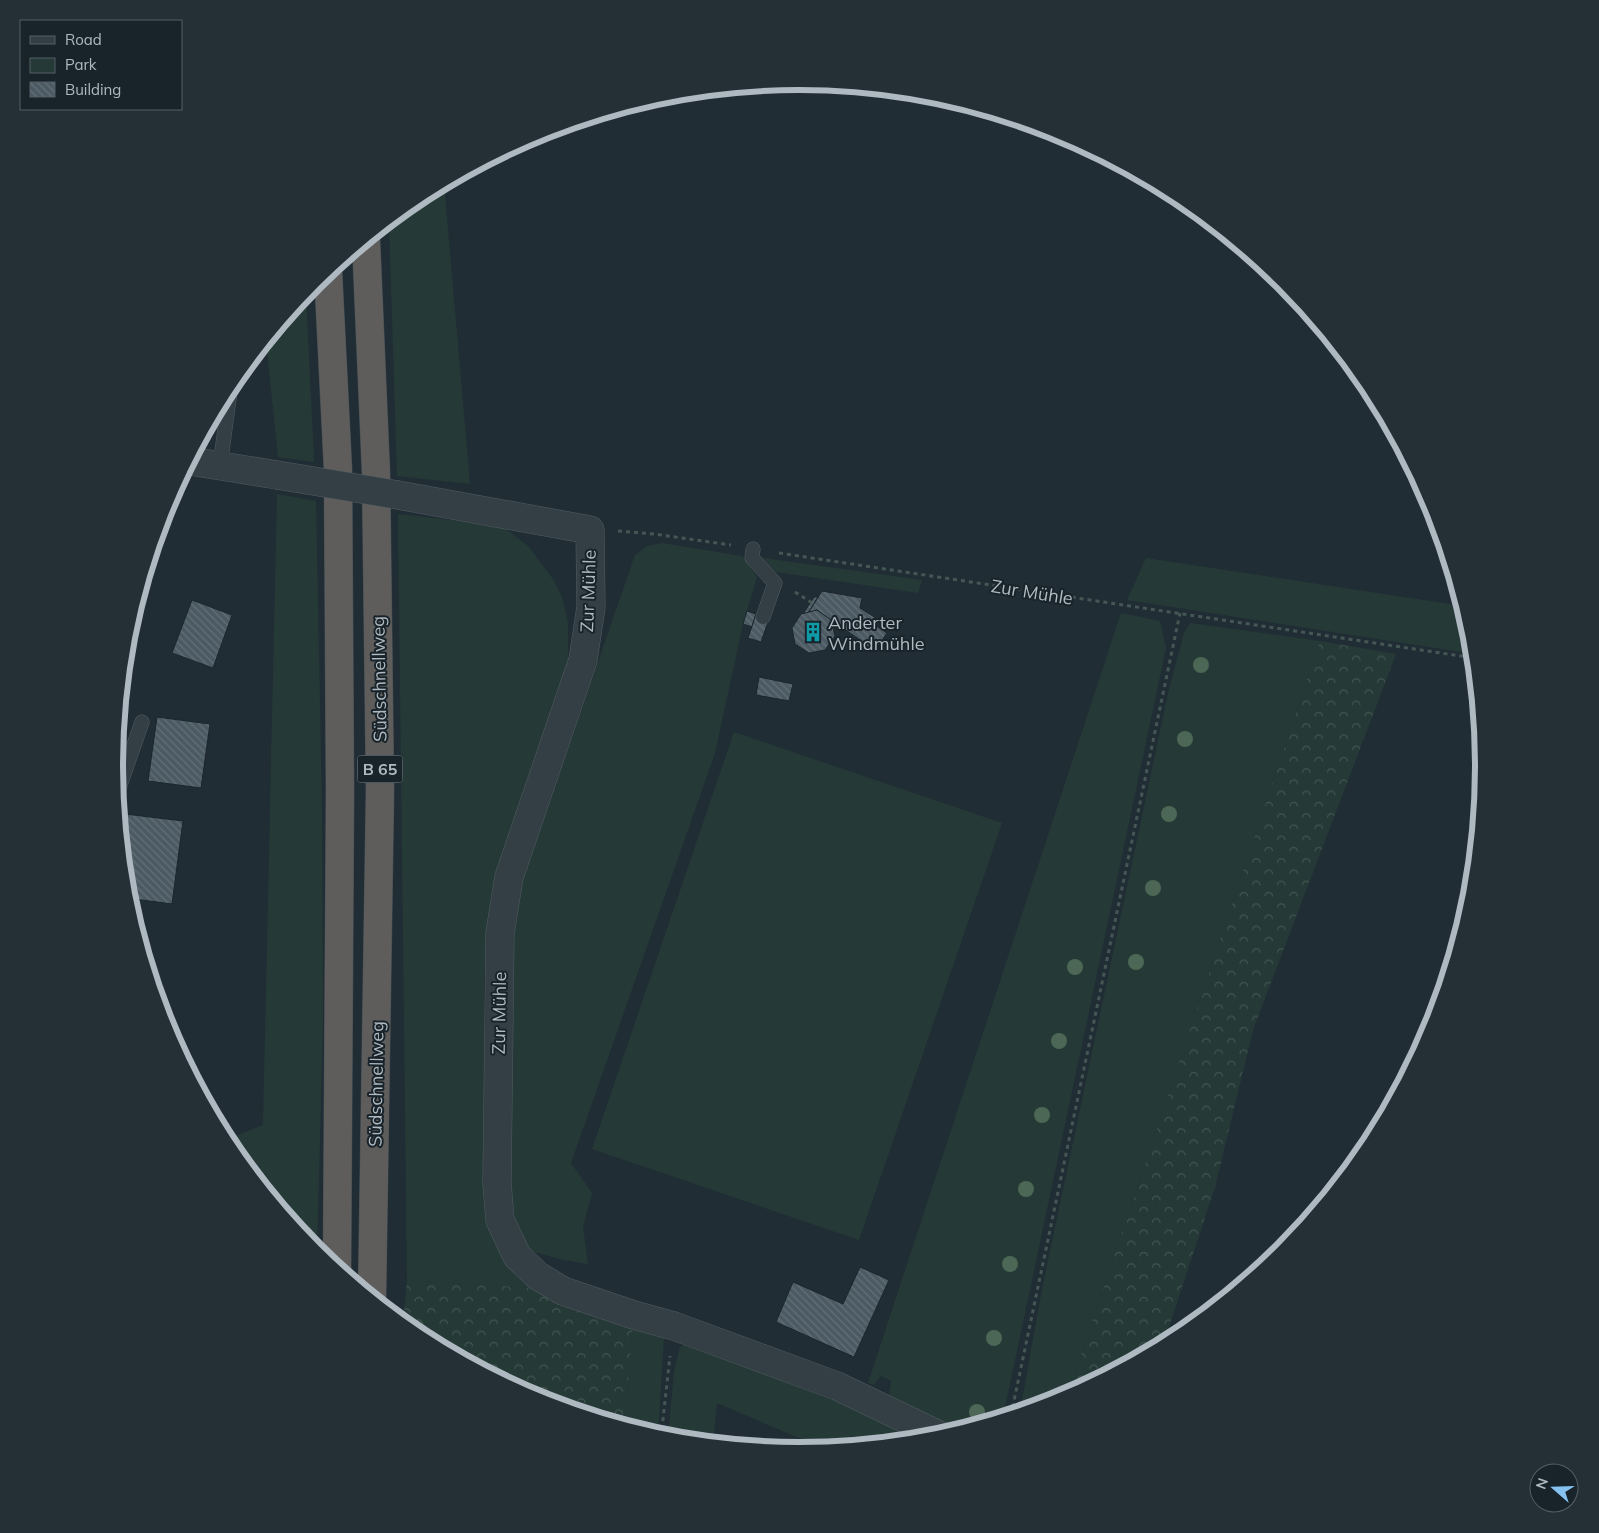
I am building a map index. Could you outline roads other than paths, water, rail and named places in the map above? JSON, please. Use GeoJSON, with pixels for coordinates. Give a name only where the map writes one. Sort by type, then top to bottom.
{"type":"FeatureCollection","features":[{"type":"Feature","properties":{"kind":"highway","name":"Südschnellweg"},"geometry":{"type":"LineString","coordinates":[[366,247],[376,473],[380,790],[372,1290]]}},
{"type":"Feature","properties":{"kind":"highway","name":"Südschnellweg"},"geometry":{"type":"LineString","coordinates":[[328,281],[338,480],[340,792],[337,1260]]}},
{"type":"Feature","properties":{"kind":"street","name":"Zur Mühle"},"geometry":{"type":"LineString","coordinates":[[196,462],[398,495],[590,530],[591,606],[584,660],[509,876],[500,933],[497,1183],[500,1220],[517,1256],[538,1276],[563,1291],[634,1315],[674,1326],[837,1386],[929,1430]]}},
{"type":"Feature","properties":{"kind":"lane"},"geometry":{"type":"LineString","coordinates":[[220,466],[228,405]]}},
{"type":"Feature","properties":{"kind":"lane"},"geometry":{"type":"LineString","coordinates":[[752,549],[752,558],[775,584],[763,617]]}},
{"type":"Feature","properties":{"kind":"lane"},"geometry":{"type":"LineString","coordinates":[[123,776],[142,722]]}},
{"type":"Feature","properties":{"kind":"place","name":"Anderter Windmühle"},"geometry":{"type":"Point","coordinates":[813,632]}}]}
